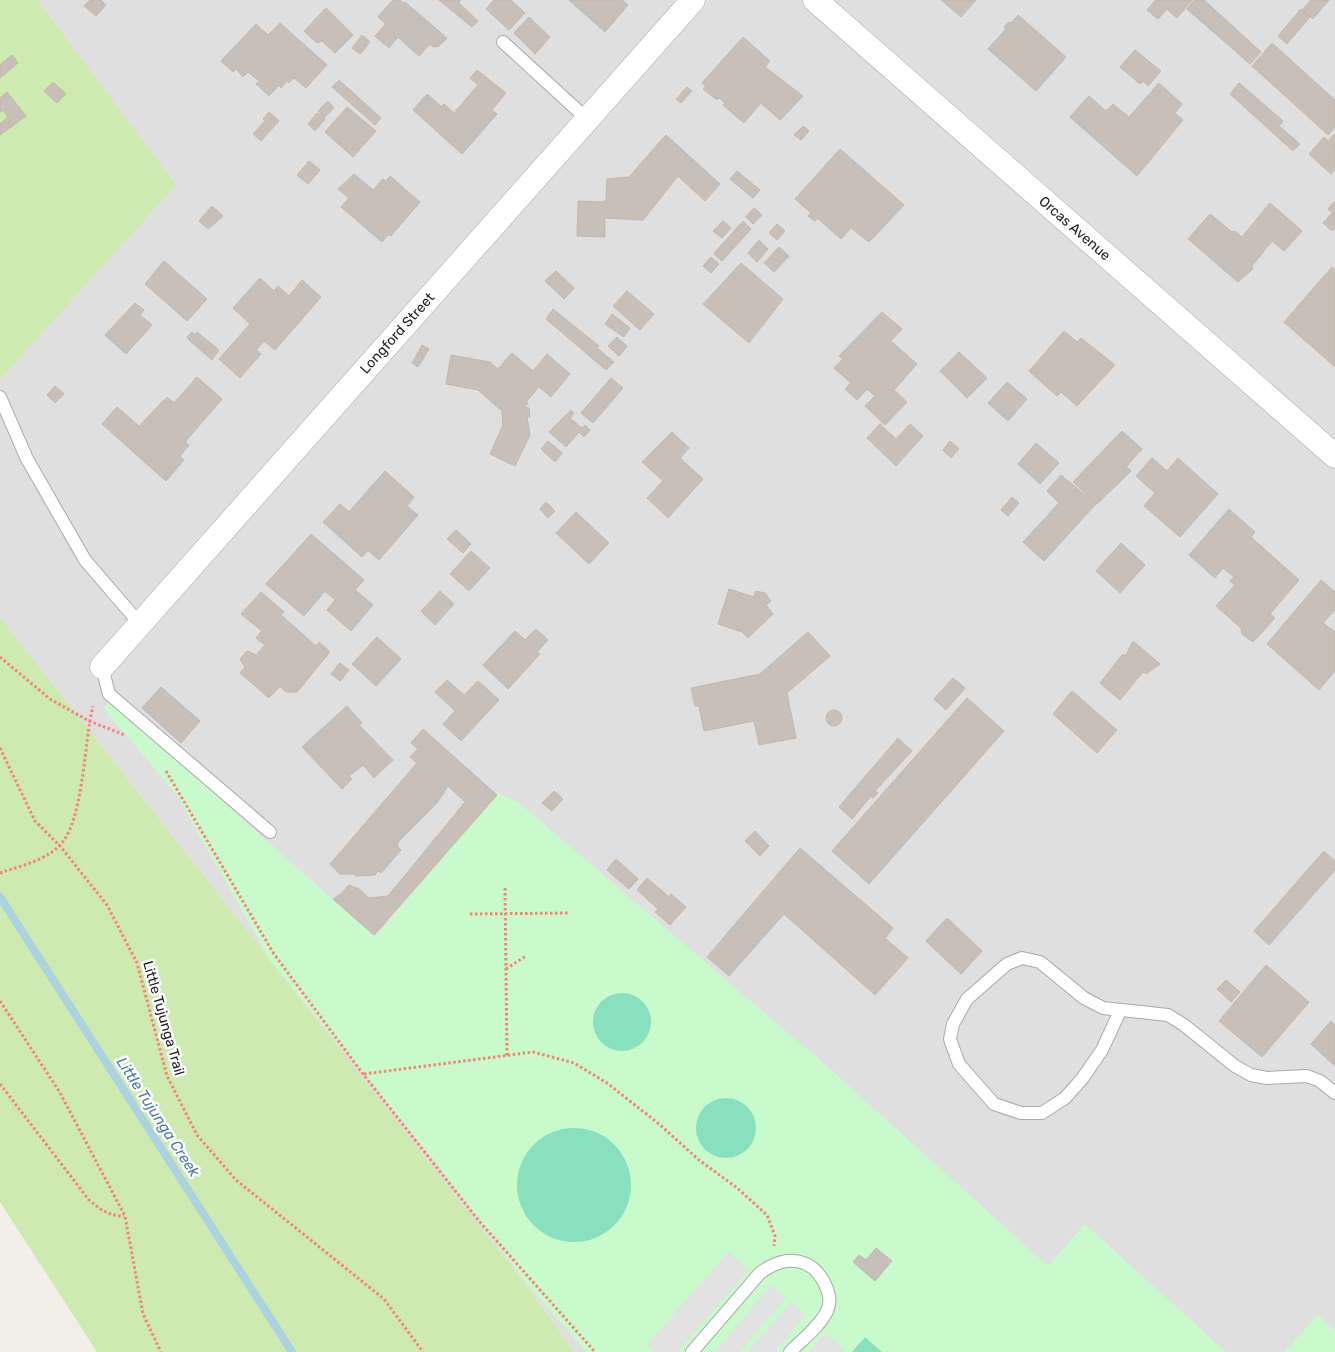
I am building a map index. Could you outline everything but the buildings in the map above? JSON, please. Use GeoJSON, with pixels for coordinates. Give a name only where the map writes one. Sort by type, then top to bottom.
{"type":"FeatureCollection","features":[{"type":"Feature","properties":{"kind":"street","name":"Longford Street"},"geometry":{"type":"LineString","coordinates":[[102,667],[693,0]]}},
{"type":"Feature","properties":{"kind":"street","name":"Orcas Avenue"},"geometry":{"type":"LineString","coordinates":[[815,0],[1335,456]]}},
{"type":"Feature","properties":{"kind":"lane"},"geometry":{"type":"LineString","coordinates":[[503,42],[588,119]]}},
{"type":"Feature","properties":{"kind":"lane"},"geometry":{"type":"LineString","coordinates":[[0,397],[27,459],[85,560],[140,624]]}},
{"type":"Feature","properties":{"kind":"lane"},"geometry":{"type":"LineString","coordinates":[[102,667],[109,694],[270,832]]}},
{"type":"Feature","properties":{"kind":"lane"},"geometry":{"type":"LineString","coordinates":[[1120,1011],[1102,1050],[1082,1079],[1065,1098],[1042,1113],[1021,1113],[994,1104],[959,1064],[950,1039],[953,1024],[967,999],[1006,964],[1022,958],[1040,962],[1084,998],[1103,1008],[1168,1015],[1184,1025],[1235,1066],[1252,1075],[1267,1078],[1307,1076],[1320,1081],[1335,1093]]}},
{"type":"Feature","properties":{"kind":"lane"},"geometry":{"type":"LineString","coordinates":[[692,1352],[760,1273],[773,1264],[791,1261],[805,1263],[821,1277],[830,1297],[827,1311],[790,1352]]}},
{"type":"Feature","properties":{"kind":"path"},"geometry":{"type":"LineString","coordinates":[[0,657],[50,698],[89,721],[134,738]]}},
{"type":"Feature","properties":{"kind":"path"},"geometry":{"type":"LineString","coordinates":[[0,873],[36,861],[60,846],[75,821],[89,721],[102,667]]}},
{"type":"Feature","properties":{"kind":"path","name":"Little Tujunga Trail"},"geometry":{"type":"LineString","coordinates":[[0,748],[34,821],[60,846],[107,905],[137,963],[167,1076],[197,1135],[236,1180],[384,1300],[423,1352]]}},
{"type":"Feature","properties":{"kind":"path"},"geometry":{"type":"LineString","coordinates":[[161,764],[173,779],[274,954],[363,1074],[479,1221],[595,1352]]}},
{"type":"Feature","properties":{"kind":"path"},"geometry":{"type":"LineString","coordinates":[[505,888],[507,1056]]}},
{"type":"Feature","properties":{"kind":"path"},"geometry":{"type":"LineString","coordinates":[[470,914],[570,913]]}},
{"type":"Feature","properties":{"kind":"path"},"geometry":{"type":"LineString","coordinates":[[506,969],[526,956]]}},
{"type":"Feature","properties":{"kind":"path"},"geometry":{"type":"LineString","coordinates":[[0,1001],[59,1091],[125,1216],[143,1314],[161,1352]]}},
{"type":"Feature","properties":{"kind":"path"},"geometry":{"type":"LineString","coordinates":[[363,1074],[533,1052],[574,1063],[607,1083],[767,1215],[775,1236],[773,1264]]}},
{"type":"Feature","properties":{"kind":"path"},"geometry":{"type":"LineString","coordinates":[[0,1084],[89,1200],[103,1212],[114,1216],[125,1216]]}},
{"type":"Feature","properties":{"kind":"shaded area"},"geometry":{"type":"Polygon","coordinates":[[[38,0],[1335,0],[1335,1352],[574,1352],[527,1286],[0,617],[0,380],[175,185],[38,0]]]}},
{"type":"Feature","properties":{"kind":"shaded area"},"geometry":{"type":"Polygon","coordinates":[[[728,1252],[749,1270],[677,1352],[654,1352],[647,1345],[728,1252]]]}},
{"type":"Feature","properties":{"kind":"shaded area"},"geometry":{"type":"Polygon","coordinates":[[[771,1285],[786,1298],[740,1352],[714,1352],[771,1285]]]}},
{"type":"Feature","properties":{"kind":"shaded area"},"geometry":{"type":"Polygon","coordinates":[[[791,1302],[806,1315],[774,1352],[747,1352],[791,1302]]]}},
{"type":"Feature","properties":{"kind":"shaded area"},"geometry":{"type":"Polygon","coordinates":[[[825,1333],[844,1350],[842,1352],[809,1352],[825,1333]]]}},
{"type":"Feature","properties":{"kind":"green space"},"geometry":{"type":"Polygon","coordinates":[[[0,0],[38,0],[176,185],[0,380],[0,0]]]}},
{"type":"Feature","properties":{"kind":"green space"},"geometry":{"type":"Polygon","coordinates":[[[0,617],[527,1286],[574,1352],[97,1352],[0,1202],[0,617]]]}},
{"type":"Feature","properties":{"kind":"green space"},"geometry":{"type":"Polygon","coordinates":[[[109,700],[375,937],[498,793],[518,802],[828,1067],[1048,1266],[1085,1224],[1226,1352],[587,1352],[529,1286],[419,1142],[270,960],[176,794],[104,709],[109,700]]]}},
{"type":"Feature","properties":{"kind":"green space"},"geometry":{"type":"Polygon","coordinates":[[[616,993],[628,993],[643,1001],[651,1016],[651,1028],[643,1043],[628,1051],[616,1051],[601,1043],[593,1028],[593,1016],[601,1001],[616,993]]]}},
{"type":"Feature","properties":{"kind":"green space"},"geometry":{"type":"Polygon","coordinates":[[[726,1098],[743,1103],[751,1111],[756,1128],[751,1145],[743,1153],[726,1158],[709,1153],[701,1145],[696,1128],[701,1111],[709,1103],[726,1098]]]}},
{"type":"Feature","properties":{"kind":"green space"},"geometry":{"type":"Polygon","coordinates":[[[574,1128],[596,1133],[614,1145],[626,1163],[631,1185],[626,1207],[614,1225],[596,1237],[574,1242],[552,1237],[534,1225],[522,1207],[517,1185],[522,1163],[534,1145],[552,1133],[574,1128]]]}},
{"type":"Feature","properties":{"kind":"green space"},"geometry":{"type":"Polygon","coordinates":[[[1318,1315],[1335,1330],[1335,1352],[1284,1352],[1318,1315]]]}},
{"type":"Feature","properties":{"kind":"green space"},"geometry":{"type":"Polygon","coordinates":[[[865,1337],[882,1352],[852,1352],[865,1337]]]}},
{"type":"Feature","properties":{"kind":"waterway","name":"Little Tujunga Creek"},"geometry":{"type":"LineString","coordinates":[[0,897],[292,1352]]}}]}
